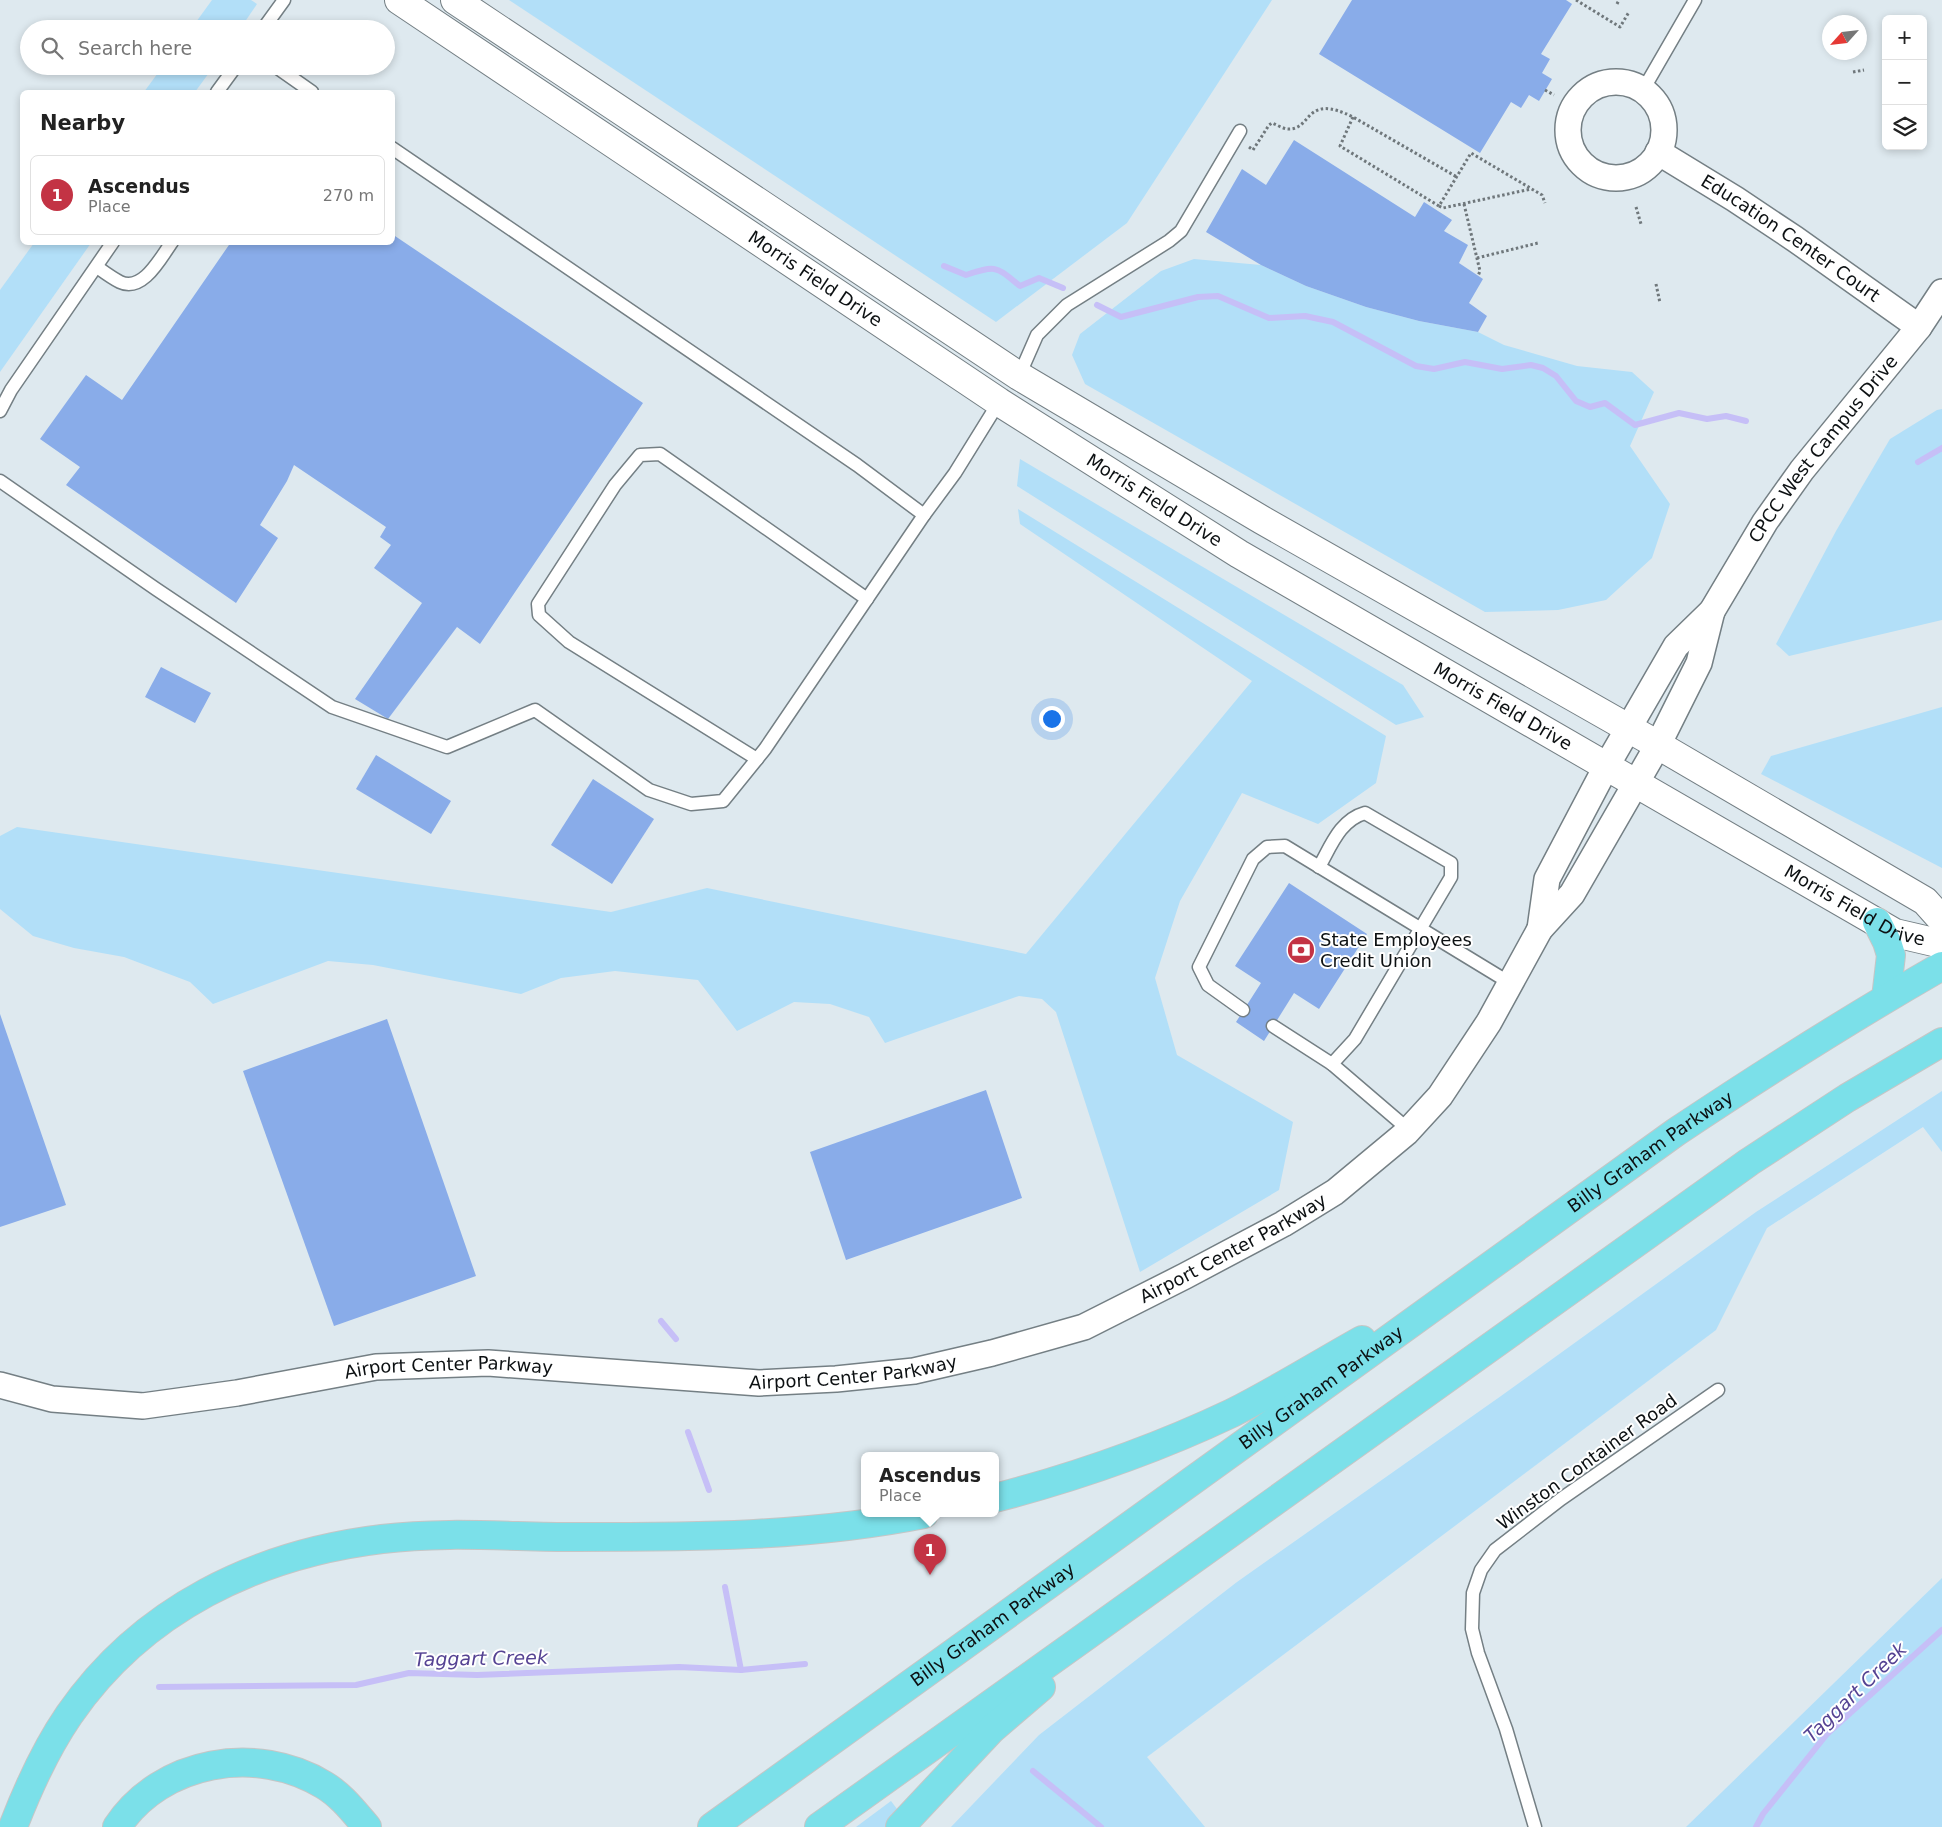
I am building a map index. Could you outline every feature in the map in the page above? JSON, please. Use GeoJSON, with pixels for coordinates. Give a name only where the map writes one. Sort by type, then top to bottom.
{"type":"FeatureCollection","features":[{"type":"Feature","properties":{"kind":"highway"},"geometry":{"type":"LineString","coordinates":[[1877,922],[1891,955],[1886,998]]}},
{"type":"Feature","properties":{"kind":"highway","name":"Billy Graham Parkway"},"geometry":{"type":"LineString","coordinates":[[712,1827],[1676,1132],[1750,1083],[1886,998],[1942,966]]}},
{"type":"Feature","properties":{"kind":"highway"},"geometry":{"type":"LineString","coordinates":[[820,1827],[1024,1679],[1199,1557],[1749,1162],[1847,1098],[1942,1042]]}},
{"type":"Feature","properties":{"kind":"highway"},"geometry":{"type":"LineString","coordinates":[[999,1497],[1051,1484],[1137,1454],[1232,1412],[1483,1272]]}},
{"type":"Feature","properties":{"kind":"highway"},"geometry":{"type":"LineString","coordinates":[[13,1827],[30,1782],[69,1715],[100,1676],[136,1641],[175,1610],[247,1572],[323,1548],[393,1538],[432,1535],[584,1537],[738,1535],[823,1529],[904,1517]]}},
{"type":"Feature","properties":{"kind":"highway"},"geometry":{"type":"LineString","coordinates":[[900,1827],[992,1729],[1199,1557]]}},
{"type":"Feature","properties":{"kind":"highway"},"geometry":{"type":"LineString","coordinates":[[117,1827],[142,1799],[182,1774],[206,1766],[236,1762],[267,1763],[296,1771],[324,1785],[348,1804],[368,1827]]}},
{"type":"Feature","properties":{"kind":"street","name":"Morris Field Drive"},"geometry":{"type":"LineString","coordinates":[[399,0],[999,402],[1238,554],[1895,933],[1942,944]]}},
{"type":"Feature","properties":{"kind":"street","name":"Morris Field Drive"},"geometry":{"type":"LineString","coordinates":[[455,0],[1019,376],[1262,520],[1658,745],[1925,900],[1942,920]]}},
{"type":"Feature","properties":{"kind":"street"},"geometry":{"type":"LineString","coordinates":[[1613,81],[1628,83],[1643,90],[1654,100],[1662,114],[1664,130],[1662,146],[1654,160],[1643,170],[1628,177],[1612,178],[1597,174],[1583,165],[1573,152],[1568,137],[1568,121],[1574,107],[1584,94],[1597,85],[1613,81]]}},
{"type":"Feature","properties":{"kind":"street","name":"Education Center Court"},"geometry":{"type":"LineString","coordinates":[[1658,152],[1735,199],[1795,239],[1919,327]]}},
{"type":"Feature","properties":{"kind":"street","name":"CPCC West Campus Drive"},"geometry":{"type":"LineString","coordinates":[[1606,767],[1676,646],[1712,611],[1765,522],[1802,470],[1919,327],[1942,292]]}},
{"type":"Feature","properties":{"kind":"street"},"geometry":{"type":"LineString","coordinates":[[999,402],[1019,376]]}},
{"type":"Feature","properties":{"kind":"street","name":"CPCC West Campus Drive"},"geometry":{"type":"LineString","coordinates":[[1658,745],[1699,663],[1712,611]]}},
{"type":"Feature","properties":{"kind":"street","name":"Airport Center Parkway"},"geometry":{"type":"LineString","coordinates":[[0,1385],[52,1399],[143,1406],[237,1393],[376,1367],[488,1363],[759,1383],[836,1379],[914,1371],[992,1353],[1084,1327],[1283,1224],[1335,1192],[1409,1130],[1440,1096],[1489,1022],[1540,929],[1572,894],[1658,745]]}},
{"type":"Feature","properties":{"kind":"street","name":"Airport Center Parkway"},"geometry":{"type":"LineString","coordinates":[[1540,929],[1547,880],[1606,767]]}},
{"type":"Feature","properties":{"kind":"lane"},"geometry":{"type":"LineString","coordinates":[[270,20],[284,0]]}},
{"type":"Feature","properties":{"kind":"lane"},"geometry":{"type":"LineString","coordinates":[[1643,90],[1695,0]]}},
{"type":"Feature","properties":{"kind":"lane"},"geometry":{"type":"LineString","coordinates":[[219,90],[230,75]]}},
{"type":"Feature","properties":{"kind":"lane"},"geometry":{"type":"LineString","coordinates":[[288,75],[309,90]]}},
{"type":"Feature","properties":{"kind":"lane"},"geometry":{"type":"LineString","coordinates":[[1019,376],[1037,334],[1067,305],[1169,242],[1181,231],[1240,131]]}},
{"type":"Feature","properties":{"kind":"lane"},"geometry":{"type":"LineString","coordinates":[[395,150],[857,465],[924,515]]}},
{"type":"Feature","properties":{"kind":"lane"},"geometry":{"type":"LineString","coordinates":[[0,411],[11,390],[111,245]]}},
{"type":"Feature","properties":{"kind":"lane"},"geometry":{"type":"LineString","coordinates":[[96,267],[122,283],[134,284],[144,280],[170,245]]}},
{"type":"Feature","properties":{"kind":"lane"},"geometry":{"type":"LineString","coordinates":[[0,481],[116,562],[332,707],[447,747],[535,710],[649,790],[691,804],[723,801],[757,759],[924,515],[955,473],[999,402]]}},
{"type":"Feature","properties":{"kind":"lane"},"geometry":{"type":"LineString","coordinates":[[757,759],[569,642],[539,615],[538,604],[616,485],[640,455],[660,454],[867,599]]}},
{"type":"Feature","properties":{"kind":"lane"},"geometry":{"type":"LineString","coordinates":[[1319,867],[1344,825],[1356,816],[1365,813],[1451,863],[1451,877],[1355,1039],[1332,1064]]}},
{"type":"Feature","properties":{"kind":"lane"},"geometry":{"type":"LineString","coordinates":[[1243,1010],[1208,985],[1199,967],[1253,859],[1267,848],[1285,846],[1510,983]]}},
{"type":"Feature","properties":{"kind":"lane"},"geometry":{"type":"LineString","coordinates":[[1273,1026],[1332,1064],[1409,1130]]}},
{"type":"Feature","properties":{"kind":"lane","name":"Winston Container Road"},"geometry":{"type":"LineString","coordinates":[[1535,1827],[1506,1729],[1478,1653],[1472,1629],[1473,1593],[1482,1570],[1495,1550],[1561,1499],[1718,1390]]}},
{"type":"Feature","properties":{"kind":"path"},"geometry":{"type":"LineString","coordinates":[[1576,0],[1620,27],[1629,12]]}},
{"type":"Feature","properties":{"kind":"path"},"geometry":{"type":"LineString","coordinates":[[1617,4],[1620,0]]}},
{"type":"Feature","properties":{"kind":"path"},"geometry":{"type":"LineString","coordinates":[[1853,72],[1864,70]]}},
{"type":"Feature","properties":{"kind":"path"},"geometry":{"type":"LineString","coordinates":[[1545,90],[1554,95]]}},
{"type":"Feature","properties":{"kind":"path"},"geometry":{"type":"LineString","coordinates":[[1253,150],[1266,127],[1272,123],[1286,129],[1294,128],[1319,109],[1338,109],[1457,177]]}},
{"type":"Feature","properties":{"kind":"path"},"geometry":{"type":"LineString","coordinates":[[1353,117],[1340,146],[1443,208],[1532,189]]}},
{"type":"Feature","properties":{"kind":"path"},"geometry":{"type":"LineString","coordinates":[[1439,206],[1471,153],[1542,195],[1545,203]]}},
{"type":"Feature","properties":{"kind":"path"},"geometry":{"type":"LineString","coordinates":[[1464,204],[1480,272],[1478,276]]}},
{"type":"Feature","properties":{"kind":"path"},"geometry":{"type":"LineString","coordinates":[[1636,207],[1641,224]]}},
{"type":"Feature","properties":{"kind":"path"},"geometry":{"type":"LineString","coordinates":[[1477,258],[1538,243]]}},
{"type":"Feature","properties":{"kind":"path"},"geometry":{"type":"LineString","coordinates":[[1656,284],[1660,303]]}},
{"type":"Feature","properties":{"kind":"shaded area"},"geometry":{"type":"Polygon","coordinates":[[[212,0],[251,0],[257,4],[246,20],[198,20],[212,0]]]}},
{"type":"Feature","properties":{"kind":"shaded area"},"geometry":{"type":"Polygon","coordinates":[[[509,0],[1272,0],[1127,223],[996,322],[509,0]]]}},
{"type":"Feature","properties":{"kind":"shaded area"},"geometry":{"type":"Polygon","coordinates":[[[156,75],[207,75],[196,90],[145,90],[156,75]]]}},
{"type":"Feature","properties":{"kind":"shaded area"},"geometry":{"type":"Polygon","coordinates":[[[33,245],[90,245],[0,372],[0,290],[33,245]]]}},
{"type":"Feature","properties":{"kind":"shaded area"},"geometry":{"type":"Polygon","coordinates":[[[1194,259],[1261,265],[1306,286],[1366,307],[1419,321],[1478,332],[1504,345],[1577,366],[1632,372],[1654,392],[1630,446],[1670,504],[1652,558],[1606,600],[1558,610],[1485,612],[1085,384],[1072,355],[1080,334],[1161,271],[1194,259]]]}},
{"type":"Feature","properties":{"kind":"shaded area"},"geometry":{"type":"Polygon","coordinates":[[[1942,409],[1942,620],[1789,656],[1776,644],[1836,531],[1890,439],[1937,410],[1942,409]]]}},
{"type":"Feature","properties":{"kind":"shaded area"},"geometry":{"type":"Polygon","coordinates":[[[1020,459],[1403,685],[1424,717],[1396,725],[1017,486],[1020,459]]]}},
{"type":"Feature","properties":{"kind":"shaded area"},"geometry":{"type":"Polygon","coordinates":[[[1018,509],[1386,736],[1376,783],[1318,824],[1242,793],[1180,901],[1155,978],[1177,1055],[1293,1122],[1279,1190],[1140,1272],[1056,1012],[1042,999],[1019,996],[885,1043],[869,1017],[830,1004],[794,1002],[737,1031],[698,980],[615,971],[561,978],[521,994],[373,965],[328,961],[213,1004],[190,982],[124,957],[74,948],[33,936],[0,909],[0,836],[17,827],[611,912],[707,888],[1026,954],[1252,681],[1020,524],[1018,509]]]}},
{"type":"Feature","properties":{"kind":"shaded area"},"geometry":{"type":"Polygon","coordinates":[[[1942,707],[1942,868],[1761,774],[1771,756],[1942,707]]]}},
{"type":"Feature","properties":{"kind":"shaded area"},"geometry":{"type":"Polygon","coordinates":[[[1942,1091],[1942,1152],[1923,1127],[1767,1228],[1716,1330],[1147,1757],[1205,1827],[951,1827],[1039,1735],[1237,1582],[1501,1396],[1756,1212],[1942,1091]]]}},
{"type":"Feature","properties":{"kind":"shaded area"},"geometry":{"type":"Polygon","coordinates":[[[1942,1578],[1942,1827],[1686,1827],[1942,1578]]]}},
{"type":"Feature","properties":{"kind":"shaded area"},"geometry":{"type":"Polygon","coordinates":[[[891,1801],[900,1813],[887,1827],[856,1827],[891,1801]]]}},
{"type":"Feature","properties":{"kind":"building"},"geometry":{"type":"Polygon","coordinates":[[[1352,0],[1566,0],[1572,4],[1541,54],[1550,59],[1542,73],[1552,79],[1539,101],[1529,95],[1521,108],[1511,102],[1480,153],[1319,54],[1352,0]]]}},
{"type":"Feature","properties":{"kind":"building"},"geometry":{"type":"Polygon","coordinates":[[[1294,140],[1415,217],[1424,202],[1452,220],[1444,231],[1468,245],[1459,263],[1483,279],[1469,303],[1487,316],[1478,332],[1419,321],[1366,307],[1306,286],[1261,265],[1206,232],[1242,169],[1266,185],[1294,140]]]}},
{"type":"Feature","properties":{"kind":"building"},"geometry":{"type":"Polygon","coordinates":[[[395,236],[643,403],[480,644],[457,627],[388,719],[355,699],[422,603],[374,568],[391,545],[380,537],[386,527],[294,465],[287,481],[260,525],[278,538],[236,603],[66,485],[80,467],[40,439],[86,375],[122,400],[229,245],[395,245],[395,236]]]}},
{"type":"Feature","properties":{"kind":"building"},"geometry":{"type":"Polygon","coordinates":[[[161,667],[211,693],[195,723],[145,697],[161,667]]]}},
{"type":"Feature","properties":{"kind":"building"},"geometry":{"type":"Polygon","coordinates":[[[376,755],[451,801],[431,834],[356,789],[376,755]]]}},
{"type":"Feature","properties":{"kind":"building"},"geometry":{"type":"Polygon","coordinates":[[[593,779],[654,819],[612,884],[551,845],[593,779]]]}},
{"type":"Feature","properties":{"kind":"building","name":"State Employees Credit Union"},"geometry":{"type":"Polygon","coordinates":[[[1289,883],[1367,934],[1319,1009],[1294,993],[1264,1041],[1236,1022],[1261,983],[1235,966],[1289,883]]]}},
{"type":"Feature","properties":{"kind":"building"},"geometry":{"type":"Polygon","coordinates":[[[0,1014],[66,1205],[0,1227],[0,1014]]]}},
{"type":"Feature","properties":{"kind":"building"},"geometry":{"type":"Polygon","coordinates":[[[387,1019],[476,1276],[334,1326],[243,1071],[387,1019]]]}},
{"type":"Feature","properties":{"kind":"building"},"geometry":{"type":"Polygon","coordinates":[[[986,1090],[1022,1198],[846,1260],[810,1152],[986,1090]]]}},
{"type":"Feature","properties":{"kind":"waterway"},"geometry":{"type":"LineString","coordinates":[[944,266],[966,275],[995,269],[1020,286],[1039,278],[1063,288]]}},
{"type":"Feature","properties":{"kind":"waterway"},"geometry":{"type":"LineString","coordinates":[[1097,305],[1121,317],[1198,297],[1218,296],[1269,318],[1305,316],[1333,322],[1416,366],[1434,369],[1465,362],[1502,369],[1531,365],[1543,368],[1556,376],[1576,401],[1590,407],[1605,403],[1635,425],[1679,413],[1707,419],[1726,416],[1746,421]]}},
{"type":"Feature","properties":{"kind":"waterway"},"geometry":{"type":"LineString","coordinates":[[1918,462],[1942,448]]}},
{"type":"Feature","properties":{"kind":"waterway"},"geometry":{"type":"LineString","coordinates":[[661,1321],[676,1339]]}},
{"type":"Feature","properties":{"kind":"waterway"},"geometry":{"type":"LineString","coordinates":[[688,1432],[709,1490]]}},
{"type":"Feature","properties":{"kind":"waterway"},"geometry":{"type":"LineString","coordinates":[[725,1587],[741,1670]]}},
{"type":"Feature","properties":{"kind":"waterway","name":"Taggart Creek"},"geometry":{"type":"LineString","coordinates":[[1756,1827],[1763,1814],[1827,1734],[1942,1630]]}},
{"type":"Feature","properties":{"kind":"waterway","name":"Taggart Creek"},"geometry":{"type":"LineString","coordinates":[[159,1687],[356,1685],[409,1673],[477,1675],[679,1667],[741,1670],[805,1664]]}},
{"type":"Feature","properties":{"kind":"waterway","name":"Taggart Creek"},"geometry":{"type":"LineString","coordinates":[[1033,1771],[1101,1827]]}},
{"type":"Feature","properties":{"kind":"place","name":"State Employees Credit Union"},"geometry":{"type":"Point","coordinates":[1301,950]}},
{"type":"Feature","properties":{"kind":"place","name":"Ascendus"},"geometry":{"type":"Point","coordinates":[930,1575]}}]}
